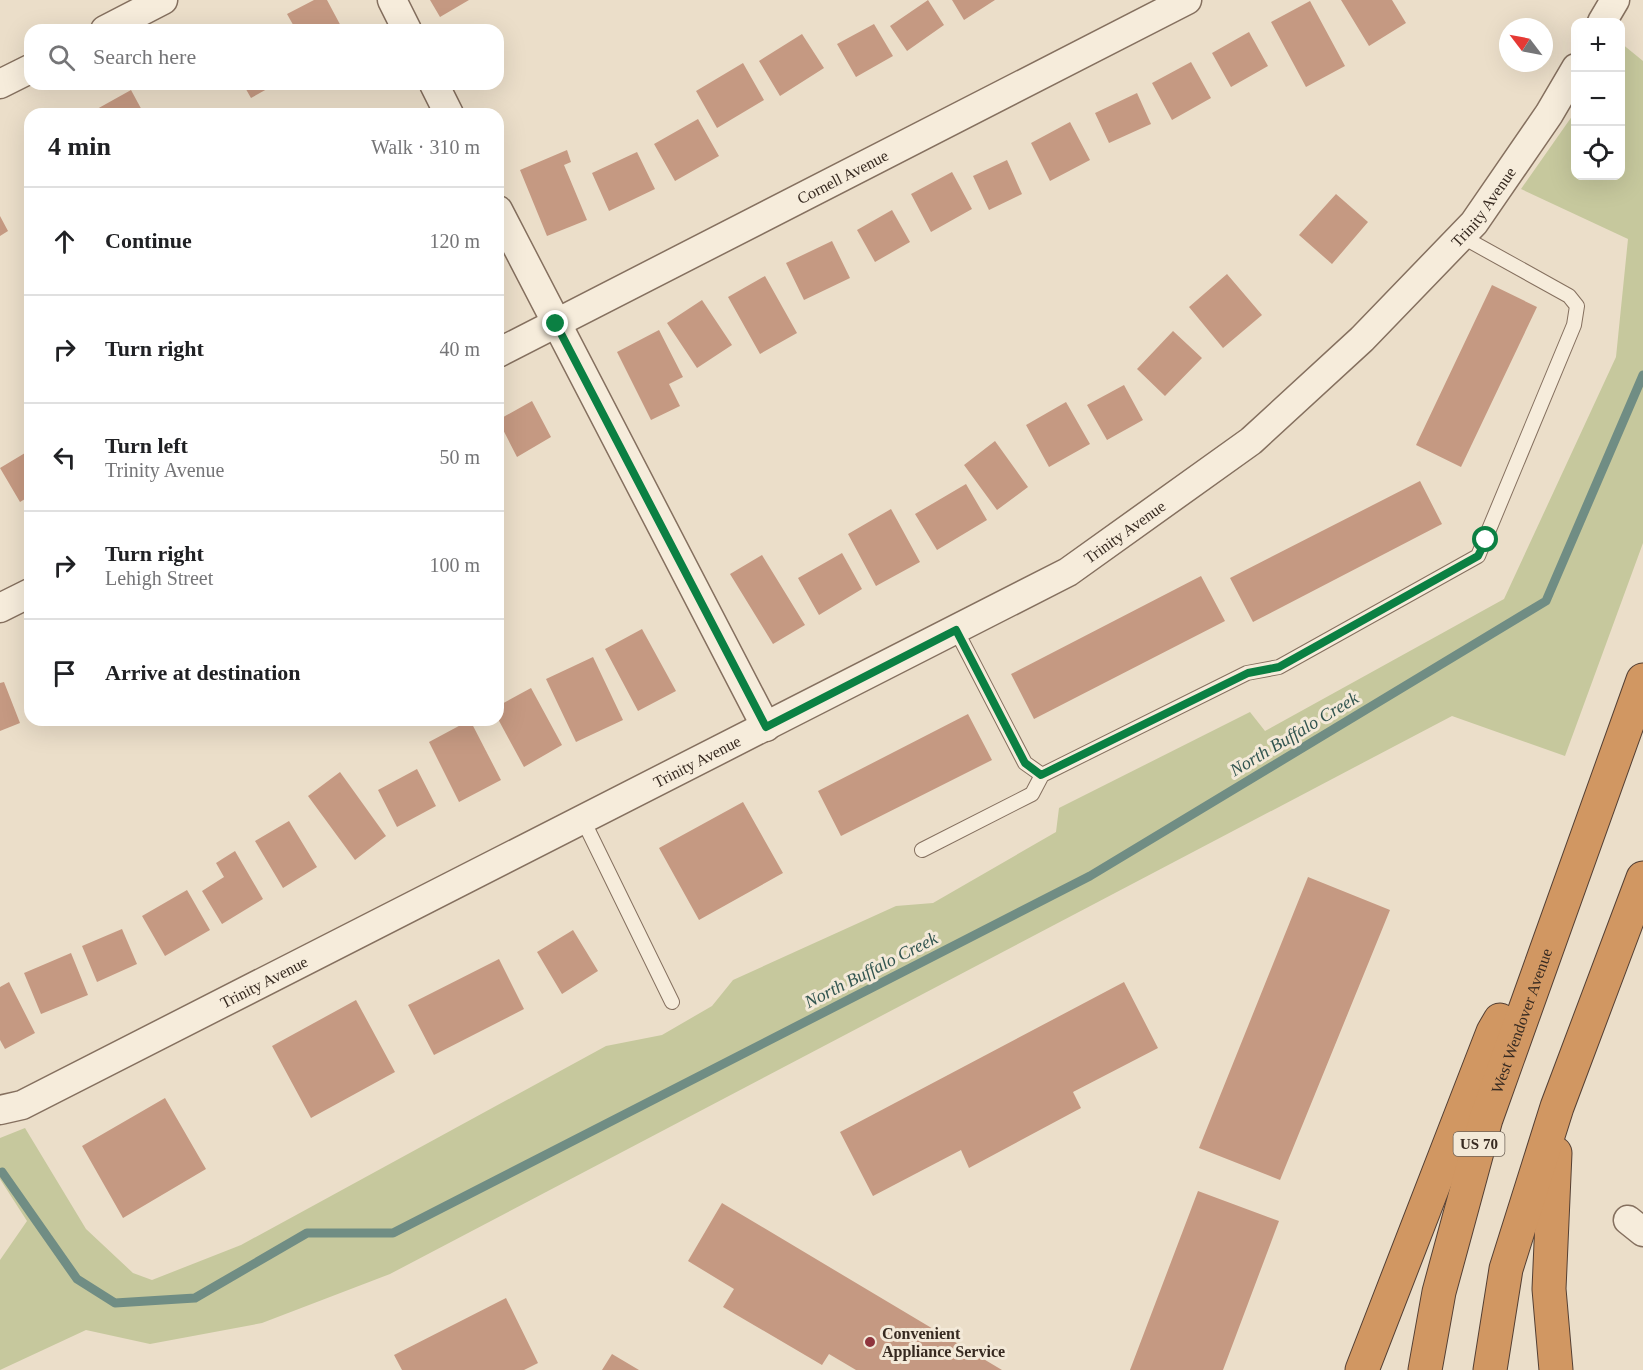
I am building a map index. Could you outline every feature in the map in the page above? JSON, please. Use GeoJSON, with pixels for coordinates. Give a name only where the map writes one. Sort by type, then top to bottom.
{"type":"FeatureCollection","features":[{"type":"Feature","properties":{"kind":"highway","name":"West Wendover Avenue"},"geometry":{"type":"LineString","coordinates":[[1425,1370],[1439,1292],[1486,1119],[1643,680]]}},
{"type":"Feature","properties":{"kind":"highway"},"geometry":{"type":"LineString","coordinates":[[1490,1370],[1506,1269],[1557,1107],[1643,878]]}},
{"type":"Feature","properties":{"kind":"highway"},"geometry":{"type":"LineString","coordinates":[[1362,1370],[1493,1032],[1554,925]]}},
{"type":"Feature","properties":{"kind":"highway"},"geometry":{"type":"LineString","coordinates":[[1556,1370],[1549,1289],[1557,1107]]}},
{"type":"Feature","properties":{"kind":"street"},"geometry":{"type":"LineString","coordinates":[[117,24],[163,0]]}},
{"type":"Feature","properties":{"kind":"street"},"geometry":{"type":"LineString","coordinates":[[392,0],[404,24]]}},
{"type":"Feature","properties":{"kind":"street","name":"Cornell Avenue"},"geometry":{"type":"LineString","coordinates":[[504,351],[1187,0]]}},
{"type":"Feature","properties":{"kind":"street"},"geometry":{"type":"LineString","coordinates":[[1604,18],[1615,0]]}},
{"type":"Feature","properties":{"kind":"street"},"geometry":{"type":"LineString","coordinates":[[0,84],[24,72]]}},
{"type":"Feature","properties":{"kind":"street","name":"Trinity Avenue"},"geometry":{"type":"LineString","coordinates":[[0,1110],[22,1105],[1068,572],[1251,441],[1362,339],[1474,223],[1549,114],[1573,72]]}},
{"type":"Feature","properties":{"kind":"street"},"geometry":{"type":"LineString","coordinates":[[437,90],[446,108]]}},
{"type":"Feature","properties":{"kind":"street"},"geometry":{"type":"LineString","coordinates":[[504,222],[766,727]]}},
{"type":"Feature","properties":{"kind":"street"},"geometry":{"type":"LineString","coordinates":[[0,608],[24,596]]}},
{"type":"Feature","properties":{"kind":"lane"},"geometry":{"type":"LineString","coordinates":[[922,850],[1032,794],[1041,775],[1248,673],[1279,667],[1478,556],[1574,325],[1576,306],[1569,296],[1461,236]]}},
{"type":"Feature","properties":{"kind":"lane"},"geometry":{"type":"LineString","coordinates":[[956,630],[1025,763],[1041,775]]}},
{"type":"Feature","properties":{"kind":"lane"},"geometry":{"type":"LineString","coordinates":[[583,820],[672,1002]]}},
{"type":"Feature","properties":{"kind":"green space"},"geometry":{"type":"Polygon","coordinates":[[[1625,46],[1643,61],[1643,543],[1565,756],[1452,716],[390,1274],[262,1323],[150,1344],[86,1330],[0,1370],[0,1260],[27,1221],[0,1179],[0,1138],[25,1128],[86,1229],[133,1273],[152,1280],[241,1245],[606,1046],[662,1035],[712,1006],[733,980],[896,906],[933,903],[1056,832],[1059,808],[1250,712],[1265,731],[1504,599],[1616,357],[1628,239],[1521,189],[1571,118],[1571,180],[1625,180],[1625,46]]]}},
{"type":"Feature","properties":{"kind":"building"},"geometry":{"type":"Polygon","coordinates":[[[314,0],[327,0],[340,24],[293,24],[287,14],[314,0]]]}},
{"type":"Feature","properties":{"kind":"building"},"geometry":{"type":"Polygon","coordinates":[[[430,0],[469,0],[440,17],[430,0]]]}},
{"type":"Feature","properties":{"kind":"building"},"geometry":{"type":"Polygon","coordinates":[[[928,0],[944,25],[907,51],[890,26],[928,0]]]}},
{"type":"Feature","properties":{"kind":"building"},"geometry":{"type":"Polygon","coordinates":[[[952,0],[995,0],[964,20],[952,0]]]}},
{"type":"Feature","properties":{"kind":"building"},"geometry":{"type":"Polygon","coordinates":[[[1341,0],[1392,0],[1406,23],[1369,46],[1341,0]]]}},
{"type":"Feature","properties":{"kind":"building"},"geometry":{"type":"Polygon","coordinates":[[[1310,1],[1345,66],[1306,87],[1271,22],[1310,1]]]}},
{"type":"Feature","properties":{"kind":"building"},"geometry":{"type":"Polygon","coordinates":[[[874,24],[893,56],[856,77],[837,44],[874,24]]]}},
{"type":"Feature","properties":{"kind":"building"},"geometry":{"type":"Polygon","coordinates":[[[1249,32],[1268,66],[1231,87],[1212,53],[1249,32]]]}},
{"type":"Feature","properties":{"kind":"building"},"geometry":{"type":"Polygon","coordinates":[[[802,34],[824,68],[780,96],[759,61],[802,34]]]}},
{"type":"Feature","properties":{"kind":"building"},"geometry":{"type":"Polygon","coordinates":[[[1191,62],[1211,98],[1172,120],[1152,83],[1191,62]]]}},
{"type":"Feature","properties":{"kind":"building"},"geometry":{"type":"Polygon","coordinates":[[[743,63],[764,100],[717,128],[696,91],[743,63]]]}},
{"type":"Feature","properties":{"kind":"building"},"geometry":{"type":"Polygon","coordinates":[[[131,90],[141,108],[99,108],[131,90]]]}},
{"type":"Feature","properties":{"kind":"building"},"geometry":{"type":"Polygon","coordinates":[[[246,90],[265,90],[251,98],[246,90]]]}},
{"type":"Feature","properties":{"kind":"building"},"geometry":{"type":"Polygon","coordinates":[[[1137,93],[1151,124],[1109,143],[1095,113],[1137,93]]]}},
{"type":"Feature","properties":{"kind":"building"},"geometry":{"type":"Polygon","coordinates":[[[698,119],[719,156],[675,181],[654,144],[698,119]]]}},
{"type":"Feature","properties":{"kind":"building"},"geometry":{"type":"Polygon","coordinates":[[[1070,122],[1090,160],[1050,181],[1031,143],[1070,122]]]}},
{"type":"Feature","properties":{"kind":"building"},"geometry":{"type":"Polygon","coordinates":[[[567,150],[571,162],[564,165],[587,220],[547,236],[520,170],[567,150]]]}},
{"type":"Feature","properties":{"kind":"building"},"geometry":{"type":"Polygon","coordinates":[[[637,152],[655,189],[609,211],[592,173],[637,152]]]}},
{"type":"Feature","properties":{"kind":"building"},"geometry":{"type":"Polygon","coordinates":[[[1007,160],[1022,194],[989,210],[973,176],[1007,160]]]}},
{"type":"Feature","properties":{"kind":"building"},"geometry":{"type":"Polygon","coordinates":[[[952,172],[972,209],[931,232],[911,194],[952,172]]]}},
{"type":"Feature","properties":{"kind":"building"},"geometry":{"type":"Polygon","coordinates":[[[1336,194],[1368,222],[1332,264],[1299,235],[1336,194]]]}},
{"type":"Feature","properties":{"kind":"building"},"geometry":{"type":"Polygon","coordinates":[[[892,210],[910,242],[875,262],[857,230],[892,210]]]}},
{"type":"Feature","properties":{"kind":"building"},"geometry":{"type":"Polygon","coordinates":[[[0,216],[8,231],[0,236],[0,216]]]}},
{"type":"Feature","properties":{"kind":"building"},"geometry":{"type":"Polygon","coordinates":[[[832,241],[850,278],[804,300],[786,263],[832,241]]]}},
{"type":"Feature","properties":{"kind":"building"},"geometry":{"type":"Polygon","coordinates":[[[1227,274],[1262,315],[1223,348],[1189,307],[1227,274]]]}},
{"type":"Feature","properties":{"kind":"building"},"geometry":{"type":"Polygon","coordinates":[[[765,276],[797,333],[760,354],[728,297],[765,276]]]}},
{"type":"Feature","properties":{"kind":"building"},"geometry":{"type":"Polygon","coordinates":[[[1492,285],[1537,307],[1461,467],[1416,445],[1492,285]]]}},
{"type":"Feature","properties":{"kind":"building"},"geometry":{"type":"Polygon","coordinates":[[[702,300],[732,345],[697,368],[667,323],[702,300]]]}},
{"type":"Feature","properties":{"kind":"building"},"geometry":{"type":"Polygon","coordinates":[[[659,330],[683,377],[669,384],[680,406],[651,420],[617,352],[659,330]]]}},
{"type":"Feature","properties":{"kind":"building"},"geometry":{"type":"Polygon","coordinates":[[[1173,331],[1202,358],[1165,396],[1137,369],[1173,331]]]}},
{"type":"Feature","properties":{"kind":"building"},"geometry":{"type":"Polygon","coordinates":[[[1124,385],[1143,420],[1107,440],[1087,405],[1124,385]]]}},
{"type":"Feature","properties":{"kind":"building"},"geometry":{"type":"Polygon","coordinates":[[[532,401],[551,437],[517,457],[504,432],[504,417],[532,401]]]}},
{"type":"Feature","properties":{"kind":"building"},"geometry":{"type":"Polygon","coordinates":[[[1066,402],[1090,444],[1049,467],[1026,425],[1066,402]]]}},
{"type":"Feature","properties":{"kind":"building"},"geometry":{"type":"Polygon","coordinates":[[[995,441],[1028,487],[997,510],[964,465],[995,441]]]}},
{"type":"Feature","properties":{"kind":"building"},"geometry":{"type":"Polygon","coordinates":[[[24,454],[24,500],[20,502],[0,468],[24,454]]]}},
{"type":"Feature","properties":{"kind":"building"},"geometry":{"type":"Polygon","coordinates":[[[1420,481],[1442,524],[1253,622],[1230,578],[1420,481]]]}},
{"type":"Feature","properties":{"kind":"building"},"geometry":{"type":"Polygon","coordinates":[[[966,484],[987,520],[937,550],[915,514],[966,484]]]}},
{"type":"Feature","properties":{"kind":"building"},"geometry":{"type":"Polygon","coordinates":[[[891,509],[920,562],[876,586],[848,534],[891,509]]]}},
{"type":"Feature","properties":{"kind":"building"},"geometry":{"type":"Polygon","coordinates":[[[842,553],[862,589],[819,615],[798,578],[842,553]]]}},
{"type":"Feature","properties":{"kind":"building"},"geometry":{"type":"Polygon","coordinates":[[[762,555],[805,625],[773,644],[730,574],[762,555]]]}},
{"type":"Feature","properties":{"kind":"building"},"geometry":{"type":"Polygon","coordinates":[[[1201,576],[1225,621],[1034,719],[1011,674],[1201,576]]]}},
{"type":"Feature","properties":{"kind":"building"},"geometry":{"type":"Polygon","coordinates":[[[642,629],[676,691],[638,711],[605,649],[642,629]]]}},
{"type":"Feature","properties":{"kind":"building"},"geometry":{"type":"Polygon","coordinates":[[[593,657],[623,720],[576,742],[546,679],[593,657]]]}},
{"type":"Feature","properties":{"kind":"building"},"geometry":{"type":"Polygon","coordinates":[[[4,682],[20,723],[0,731],[0,683],[4,682]]]}},
{"type":"Feature","properties":{"kind":"building"},"geometry":{"type":"Polygon","coordinates":[[[531,688],[562,745],[524,767],[502,726],[504,726],[504,703],[531,688]]]}},
{"type":"Feature","properties":{"kind":"building"},"geometry":{"type":"Polygon","coordinates":[[[968,714],[992,760],[841,836],[818,791],[968,714]]]}},
{"type":"Feature","properties":{"kind":"building"},"geometry":{"type":"Polygon","coordinates":[[[459,726],[473,726],[501,780],[459,802],[429,742],[459,726]]]}},
{"type":"Feature","properties":{"kind":"building"},"geometry":{"type":"Polygon","coordinates":[[[417,769],[436,806],[397,827],[378,790],[417,769]]]}},
{"type":"Feature","properties":{"kind":"building"},"geometry":{"type":"Polygon","coordinates":[[[340,772],[386,836],[355,860],[308,796],[340,772]]]}},
{"type":"Feature","properties":{"kind":"building"},"geometry":{"type":"Polygon","coordinates":[[[743,802],[783,873],[699,920],[659,848],[743,802]]]}},
{"type":"Feature","properties":{"kind":"building"},"geometry":{"type":"Polygon","coordinates":[[[289,821],[317,867],[283,888],[255,841],[289,821]]]}},
{"type":"Feature","properties":{"kind":"building"},"geometry":{"type":"Polygon","coordinates":[[[235,851],[263,899],[222,924],[202,891],[224,877],[216,863],[235,851]]]}},
{"type":"Feature","properties":{"kind":"building"},"geometry":{"type":"Polygon","coordinates":[[[1308,877],[1390,910],[1280,1180],[1199,1148],[1308,877]]]}},
{"type":"Feature","properties":{"kind":"building"},"geometry":{"type":"Polygon","coordinates":[[[187,890],[210,930],[165,956],[142,916],[187,890]]]}},
{"type":"Feature","properties":{"kind":"building"},"geometry":{"type":"Polygon","coordinates":[[[122,929],[137,964],[97,982],[82,946],[122,929]]]}},
{"type":"Feature","properties":{"kind":"building"},"geometry":{"type":"Polygon","coordinates":[[[573,930],[598,971],[562,994],[537,952],[573,930]]]}},
{"type":"Feature","properties":{"kind":"building"},"geometry":{"type":"Polygon","coordinates":[[[71,953],[88,995],[41,1014],[24,973],[71,953]]]}},
{"type":"Feature","properties":{"kind":"building"},"geometry":{"type":"Polygon","coordinates":[[[499,959],[524,1009],[434,1055],[408,1005],[499,959]]]}},
{"type":"Feature","properties":{"kind":"building"},"geometry":{"type":"Polygon","coordinates":[[[9,982],[35,1033],[5,1049],[0,1040],[0,987],[9,982]]]}},
{"type":"Feature","properties":{"kind":"building"},"geometry":{"type":"Polygon","coordinates":[[[1124,982],[1158,1048],[1073,1092],[1081,1108],[969,1168],[961,1150],[873,1196],[840,1132],[1124,982]]]}},
{"type":"Feature","properties":{"kind":"building"},"geometry":{"type":"Polygon","coordinates":[[[356,1000],[395,1072],[311,1118],[272,1046],[356,1000]]]}},
{"type":"Feature","properties":{"kind":"building"},"geometry":{"type":"Polygon","coordinates":[[[165,1098],[206,1169],[123,1218],[82,1146],[165,1098]]]}},
{"type":"Feature","properties":{"kind":"building"},"geometry":{"type":"Polygon","coordinates":[[[1198,1191],[1279,1221],[1223,1370],[1130,1370],[1198,1191]]]}},
{"type":"Feature","properties":{"kind":"building"},"geometry":{"type":"Polygon","coordinates":[[[722,1203],[1002,1370],[856,1370],[829,1354],[822,1365],[723,1307],[734,1289],[688,1261],[722,1203]]]}},
{"type":"Feature","properties":{"kind":"building"},"geometry":{"type":"Polygon","coordinates":[[[506,1298],[538,1363],[524,1370],[402,1370],[394,1355],[506,1298]]]}},
{"type":"Feature","properties":{"kind":"building"},"geometry":{"type":"Polygon","coordinates":[[[612,1354],[639,1370],[602,1370],[612,1354]]]}},
{"type":"Feature","properties":{"kind":"waterway","name":"North Buffalo Creek"},"geometry":{"type":"LineString","coordinates":[[2,1172],[77,1279],[115,1303],[195,1298],[307,1233],[393,1233],[1090,876],[1546,601],[1643,375]]}},
{"type":"Feature","properties":{"kind":"place","name":"Convenient Appliance Service"},"geometry":{"type":"Point","coordinates":[870,1342]}},
{"type":"Feature","properties":{"kind":"route"},"geometry":{"type":"LineString","coordinates":[[556,324],[766,727],[956,630],[1025,763],[1041,775],[1248,673],[1279,667],[1478,556],[1486,540]]}}]}
